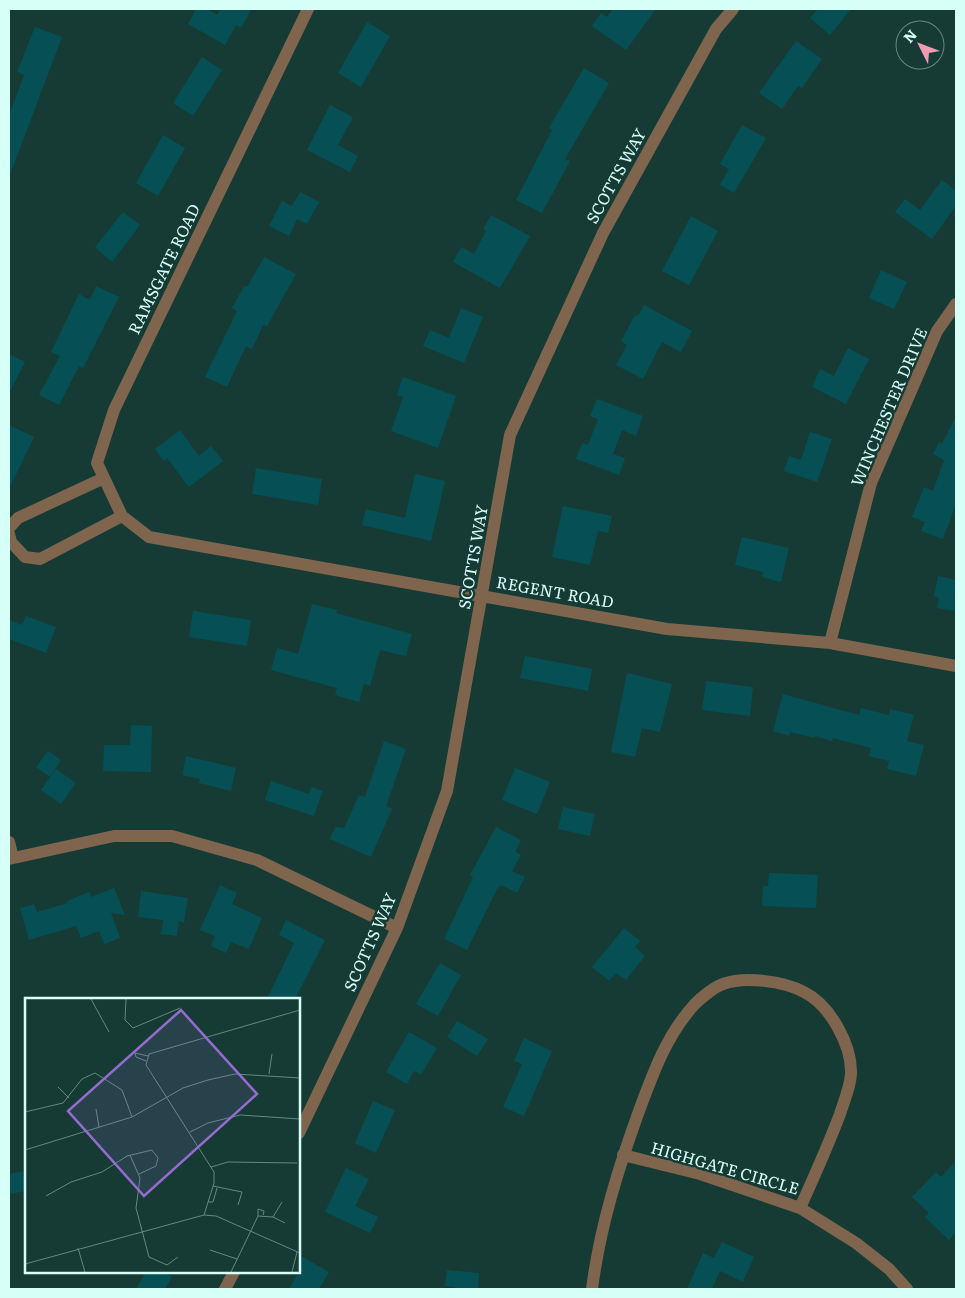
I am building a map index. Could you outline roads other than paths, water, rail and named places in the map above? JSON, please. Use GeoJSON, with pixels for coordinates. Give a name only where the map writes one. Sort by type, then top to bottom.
{"type":"FeatureCollection","features":[{"type":"Feature","properties":{"kind":"street","name":"RAMSGATE ROAD"},"geometry":{"type":"LineString","coordinates":[[149,537],[122,516],[97,463],[114,410],[308,9]]}},
{"type":"Feature","properties":{"kind":"street","name":"SCOTTS WAY"},"geometry":{"type":"LineString","coordinates":[[300,1131],[397,928],[447,791],[510,435],[603,233],[716,29],[734,9]]}},
{"type":"Feature","properties":{"kind":"street","name":"WINCHESTER DRIVE"},"geometry":{"type":"LineString","coordinates":[[830,642],[871,483],[937,331],[956,304]]}},
{"type":"Feature","properties":{"kind":"street"},"geometry":{"type":"LineString","coordinates":[[9,528],[18,518],[49,506],[104,478]]}},
{"type":"Feature","properties":{"kind":"street"},"geometry":{"type":"LineString","coordinates":[[9,534],[11,542],[25,557],[40,559],[122,516]]}},
{"type":"Feature","properties":{"kind":"street","name":"REGENT ROAD"},"geometry":{"type":"LineString","coordinates":[[149,537],[667,629],[830,642],[956,666]]}},
{"type":"Feature","properties":{"kind":"street"},"geometry":{"type":"LineString","coordinates":[[9,842],[11,858],[114,836],[172,836],[257,860],[397,928]]}},
{"type":"Feature","properties":{"kind":"street","name":"HIGHGATE CIRCLE"},"geometry":{"type":"LineString","coordinates":[[750,980],[781,984],[805,992],[823,1008],[839,1027],[847,1048],[851,1073],[849,1089],[829,1142],[800,1208],[700,1174],[623,1155],[659,1058],[674,1032],[696,1004],[722,984],[750,980]]}},
{"type":"Feature","properties":{"kind":"street"},"geometry":{"type":"LineString","coordinates":[[592,1289],[596,1259],[614,1180],[623,1155]]}},
{"type":"Feature","properties":{"kind":"street"},"geometry":{"type":"LineString","coordinates":[[800,1208],[856,1243],[889,1269],[907,1289]]}},
{"type":"Feature","properties":{"kind":"street"},"geometry":{"type":"LineString","coordinates":[[226,1289],[234,1273]]}}]}
